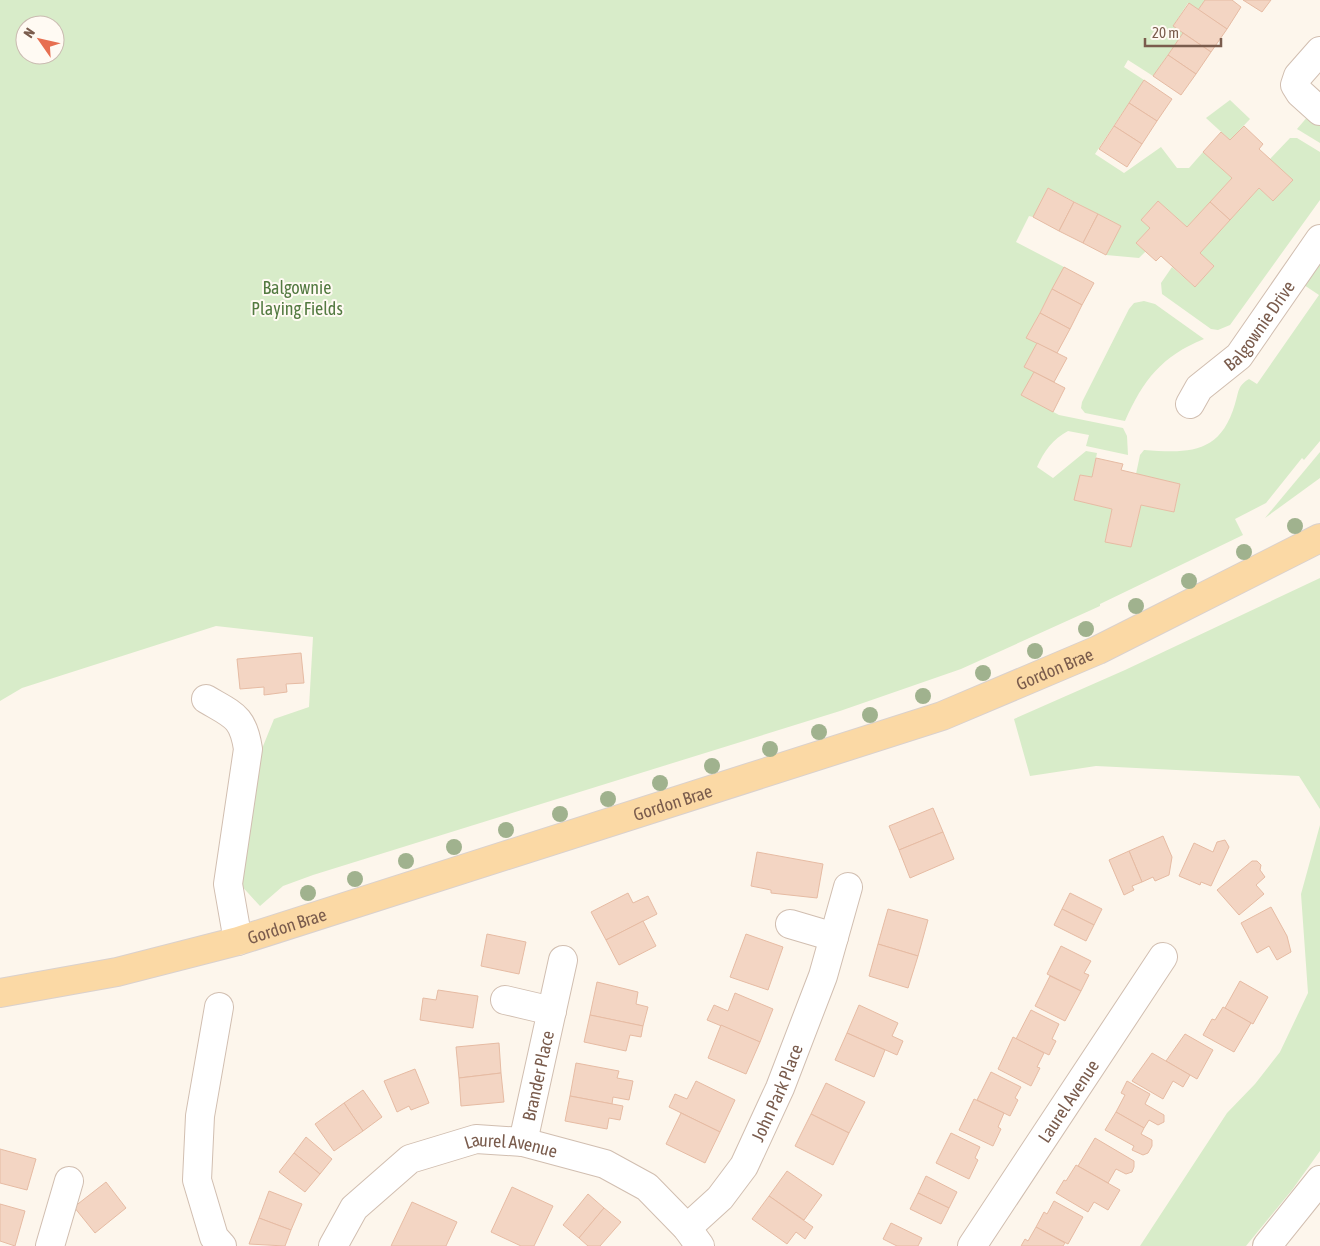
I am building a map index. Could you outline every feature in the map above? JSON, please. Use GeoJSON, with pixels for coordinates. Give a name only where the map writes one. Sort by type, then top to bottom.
{"type":"FeatureCollection","features":[{"type":"Feature","properties":{"kind":"main road","name":"Gordon Brae"},"geometry":{"type":"LineString","coordinates":[[0,993],[117,972],[238,941],[942,716],[1098,650],[1320,538]]}},
{"type":"Feature","properties":{"kind":"street"},"geometry":{"type":"LineString","coordinates":[[1320,51],[1298,76],[1295,85],[1300,93],[1320,111]]}},
{"type":"Feature","properties":{"kind":"street","name":"Balgownie Drive"},"geometry":{"type":"LineString","coordinates":[[1190,404],[1199,388],[1240,356],[1320,239]]}},
{"type":"Feature","properties":{"kind":"street"},"geometry":{"type":"LineString","coordinates":[[206,699],[240,722],[245,731],[248,749],[228,884],[238,941]]}},
{"type":"Feature","properties":{"kind":"street","name":"John Park Place"},"geometry":{"type":"LineString","coordinates":[[693,1237],[744,1166],[780,1088],[823,976],[848,887]]}},
{"type":"Feature","properties":{"kind":"street"},"geometry":{"type":"LineString","coordinates":[[790,924],[834,937]]}},
{"type":"Feature","properties":{"kind":"street","name":"Laurel Avenue"},"geometry":{"type":"LineString","coordinates":[[972,1246],[1163,957]]}},
{"type":"Feature","properties":{"kind":"street","name":"Brander Place"},"geometry":{"type":"LineString","coordinates":[[524,1142],[563,960]]}},
{"type":"Feature","properties":{"kind":"street","name":"Brander Place"},"geometry":{"type":"LineString","coordinates":[[505,1000],[552,1011]]}},
{"type":"Feature","properties":{"kind":"street"},"geometry":{"type":"LineString","coordinates":[[220,1007],[218,1068],[200,1116],[197,1180],[214,1237],[222,1246]]}},
{"type":"Feature","properties":{"kind":"street","name":"Laurel Avenue"},"geometry":{"type":"LineString","coordinates":[[333,1246],[354,1208],[410,1160],[476,1139],[524,1142],[604,1164],[647,1187],[693,1237]]}},
{"type":"Feature","properties":{"kind":"street"},"geometry":{"type":"LineString","coordinates":[[1267,1246],[1320,1180]]}},
{"type":"Feature","properties":{"kind":"street"},"geometry":{"type":"LineString","coordinates":[[50,1246],[69,1181]]}},
{"type":"Feature","properties":{"kind":"green space","name":"Balgownie Playing Fields"},"geometry":{"type":"Polygon","coordinates":[[[0,0],[1205,0],[1198,10],[1188,3],[1173,26],[1183,33],[1153,76],[1128,60],[1124,67],[1144,80],[1095,154],[1124,173],[1161,147],[1177,168],[1189,168],[1203,152],[1232,178],[1187,227],[1158,201],[1141,220],[1150,228],[1136,243],[1146,251],[1139,258],[1106,255],[1121,226],[1048,188],[1033,217],[1029,216],[1016,242],[1064,267],[1027,337],[1037,343],[1025,366],[1034,372],[1022,395],[1059,415],[1123,428],[1127,436],[1128,455],[1086,446],[1089,435],[1068,431],[1050,446],[1037,467],[1053,478],[1086,451],[1097,453],[1092,477],[1080,475],[1075,500],[1112,509],[1105,541],[1131,547],[1141,505],[1174,512],[1180,484],[1136,474],[1140,455],[1144,450],[1175,451],[1200,447],[1211,442],[1221,433],[1229,421],[1240,387],[1249,379],[1257,384],[1319,295],[1304,285],[1320,252],[1320,441],[1304,460],[1302,458],[1266,503],[1235,519],[1243,535],[1100,604],[1100,606],[961,669],[840,711],[313,875],[283,886],[260,906],[238,882],[251,776],[274,719],[309,707],[313,637],[216,626],[22,688],[0,701],[0,0]]]}},
{"type":"Feature","properties":{"kind":"green space"},"geometry":{"type":"Polygon","coordinates":[[[1230,100],[1250,119],[1230,140],[1206,118],[1230,100]]]}},
{"type":"Feature","properties":{"kind":"green space"},"geometry":{"type":"Polygon","coordinates":[[[1309,115],[1320,125],[1320,143],[1297,129],[1309,115]]]}},
{"type":"Feature","properties":{"kind":"green space"},"geometry":{"type":"Polygon","coordinates":[[[1290,138],[1297,138],[1320,152],[1320,200],[1230,325],[1218,330],[1211,329],[1162,294],[1161,283],[1172,267],[1195,287],[1214,266],[1200,253],[1259,188],[1273,201],[1292,180],[1270,159],[1290,138]]]}},
{"type":"Feature","properties":{"kind":"green space"},"geometry":{"type":"Polygon","coordinates":[[[1144,301],[1155,304],[1204,339],[1176,353],[1156,371],[1139,393],[1125,421],[1085,413],[1081,408],[1082,402],[1129,309],[1134,303],[1144,301]]]}},
{"type":"Feature","properties":{"kind":"green space"},"geometry":{"type":"Polygon","coordinates":[[[1320,452],[1320,478],[1265,518],[1320,452]]]}},
{"type":"Feature","properties":{"kind":"green space"},"geometry":{"type":"Polygon","coordinates":[[[1320,578],[1320,809],[1299,776],[1096,766],[1030,776],[1014,719],[1125,670],[1320,578]]]}},
{"type":"Feature","properties":{"kind":"green space"},"geometry":{"type":"Polygon","coordinates":[[[1320,825],[1320,1151],[1292,1190],[1246,1246],[1140,1246],[1227,1113],[1255,1084],[1280,1052],[1308,993],[1301,894],[1320,825]]]}},
{"type":"Feature","properties":{"kind":"building"},"geometry":{"type":"Polygon","coordinates":[[[1205,0],[1232,0],[1241,7],[1227,29],[1198,10],[1205,0]]]}},
{"type":"Feature","properties":{"kind":"building"},"geometry":{"type":"Polygon","coordinates":[[[1243,0],[1271,0],[1262,12],[1243,0]]]}},
{"type":"Feature","properties":{"kind":"building"},"geometry":{"type":"Polygon","coordinates":[[[1189,3],[1227,29],[1211,52],[1173,26],[1189,3]]]}},
{"type":"Feature","properties":{"kind":"building"},"geometry":{"type":"Polygon","coordinates":[[[1183,33],[1211,52],[1196,74],[1168,55],[1183,33]]]}},
{"type":"Feature","properties":{"kind":"building"},"geometry":{"type":"Polygon","coordinates":[[[1168,55],[1196,74],[1181,95],[1153,76],[1168,55]]]}},
{"type":"Feature","properties":{"kind":"building"},"geometry":{"type":"Polygon","coordinates":[[[1144,80],[1172,99],[1157,121],[1129,103],[1144,80]]]}},
{"type":"Feature","properties":{"kind":"building"},"geometry":{"type":"Polygon","coordinates":[[[1129,103],[1157,121],[1142,144],[1114,126],[1129,103]]]}},
{"type":"Feature","properties":{"kind":"building"},"geometry":{"type":"Polygon","coordinates":[[[1114,126],[1142,144],[1127,167],[1099,149],[1114,126]]]}},
{"type":"Feature","properties":{"kind":"building"},"geometry":{"type":"Polygon","coordinates":[[[1244,126],[1263,144],[1259,149],[1293,180],[1273,201],[1259,188],[1230,220],[1210,202],[1232,178],[1203,152],[1221,132],[1230,140],[1244,126]]]}},
{"type":"Feature","properties":{"kind":"building"},"geometry":{"type":"Polygon","coordinates":[[[1048,188],[1074,202],[1059,231],[1033,217],[1048,188]]]}},
{"type":"Feature","properties":{"kind":"building"},"geometry":{"type":"Polygon","coordinates":[[[1158,201],[1187,227],[1210,202],[1230,220],[1200,253],[1214,266],[1195,287],[1161,256],[1156,261],[1136,243],[1150,228],[1141,220],[1158,201]]]}},
{"type":"Feature","properties":{"kind":"building"},"geometry":{"type":"Polygon","coordinates":[[[1074,202],[1098,214],[1083,243],[1059,231],[1074,202]]]}},
{"type":"Feature","properties":{"kind":"building"},"geometry":{"type":"Polygon","coordinates":[[[1098,214],[1121,226],[1106,255],[1083,243],[1098,214]]]}},
{"type":"Feature","properties":{"kind":"building"},"geometry":{"type":"Polygon","coordinates":[[[1064,267],[1094,283],[1082,305],[1052,289],[1064,267]]]}},
{"type":"Feature","properties":{"kind":"building"},"geometry":{"type":"Polygon","coordinates":[[[1052,289],[1082,305],[1070,329],[1040,313],[1052,289]]]}},
{"type":"Feature","properties":{"kind":"building"},"geometry":{"type":"Polygon","coordinates":[[[1040,313],[1070,329],[1057,353],[1026,338],[1040,313]]]}},
{"type":"Feature","properties":{"kind":"building"},"geometry":{"type":"Polygon","coordinates":[[[1037,343],[1067,358],[1054,382],[1024,367],[1037,343]]]}},
{"type":"Feature","properties":{"kind":"building"},"geometry":{"type":"Polygon","coordinates":[[[1034,372],[1065,388],[1053,412],[1021,395],[1034,372]]]}},
{"type":"Feature","properties":{"kind":"building"},"geometry":{"type":"Polygon","coordinates":[[[1096,458],[1123,464],[1121,470],[1180,484],[1174,512],[1141,505],[1131,547],[1105,542],[1112,509],[1074,500],[1080,475],[1092,477],[1096,458]]]}},
{"type":"Feature","properties":{"kind":"building"},"geometry":{"type":"Polygon","coordinates":[[[301,653],[304,683],[286,684],[287,692],[264,695],[264,687],[240,689],[237,659],[301,653]]]}},
{"type":"Feature","properties":{"kind":"building"},"geometry":{"type":"Polygon","coordinates":[[[933,808],[943,832],[899,850],[889,826],[933,808]]]}},
{"type":"Feature","properties":{"kind":"building"},"geometry":{"type":"Polygon","coordinates":[[[943,832],[954,859],[910,878],[899,850],[943,832]]]}},
{"type":"Feature","properties":{"kind":"building"},"geometry":{"type":"Polygon","coordinates":[[[1163,836],[1172,857],[1169,875],[1155,881],[1153,877],[1142,882],[1129,851],[1163,836]]]}},
{"type":"Feature","properties":{"kind":"building"},"geometry":{"type":"Polygon","coordinates":[[[1225,840],[1229,847],[1211,886],[1201,882],[1200,885],[1179,876],[1194,843],[1213,852],[1217,842],[1225,840]]]}},
{"type":"Feature","properties":{"kind":"building"},"geometry":{"type":"Polygon","coordinates":[[[1129,851],[1142,882],[1132,886],[1134,890],[1124,895],[1109,860],[1129,851]]]}},
{"type":"Feature","properties":{"kind":"building"},"geometry":{"type":"Polygon","coordinates":[[[757,852],[823,864],[817,898],[771,893],[771,890],[751,886],[757,852]]]}},
{"type":"Feature","properties":{"kind":"building"},"geometry":{"type":"Polygon","coordinates":[[[1252,861],[1257,861],[1261,865],[1260,870],[1265,877],[1256,885],[1264,894],[1239,915],[1217,890],[1252,861]]]}},
{"type":"Feature","properties":{"kind":"building"},"geometry":{"type":"Polygon","coordinates":[[[628,893],[633,903],[648,896],[657,914],[606,940],[591,912],[628,893]]]}},
{"type":"Feature","properties":{"kind":"building"},"geometry":{"type":"Polygon","coordinates":[[[1070,893],[1102,909],[1094,925],[1062,909],[1070,893]]]}},
{"type":"Feature","properties":{"kind":"building"},"geometry":{"type":"Polygon","coordinates":[[[1271,907],[1287,936],[1291,952],[1277,960],[1269,946],[1257,953],[1241,923],[1271,907]]]}},
{"type":"Feature","properties":{"kind":"building"},"geometry":{"type":"Polygon","coordinates":[[[888,909],[928,920],[918,956],[878,944],[888,909]]]}},
{"type":"Feature","properties":{"kind":"building"},"geometry":{"type":"Polygon","coordinates":[[[1062,909],[1094,925],[1086,941],[1054,925],[1062,909]]]}},
{"type":"Feature","properties":{"kind":"building"},"geometry":{"type":"Polygon","coordinates":[[[643,921],[656,946],[619,965],[606,940],[643,921]]]}},
{"type":"Feature","properties":{"kind":"building"},"geometry":{"type":"Polygon","coordinates":[[[487,934],[526,942],[519,974],[481,966],[487,934]]]}},
{"type":"Feature","properties":{"kind":"building"},"geometry":{"type":"Polygon","coordinates":[[[746,934],[783,947],[768,990],[730,977],[746,934]]]}},
{"type":"Feature","properties":{"kind":"building"},"geometry":{"type":"Polygon","coordinates":[[[878,944],[918,956],[908,988],[869,976],[878,944]]]}},
{"type":"Feature","properties":{"kind":"building"},"geometry":{"type":"Polygon","coordinates":[[[1061,946],[1091,961],[1084,973],[1089,975],[1081,991],[1047,974],[1061,946]]]}},
{"type":"Feature","properties":{"kind":"building"},"geometry":{"type":"Polygon","coordinates":[[[1050,976],[1081,991],[1065,1021],[1035,1006],[1050,976]]]}},
{"type":"Feature","properties":{"kind":"building"},"geometry":{"type":"Polygon","coordinates":[[[1240,981],[1268,997],[1253,1024],[1225,1008],[1240,981]]]}},
{"type":"Feature","properties":{"kind":"building"},"geometry":{"type":"Polygon","coordinates":[[[597,982],[638,992],[636,1004],[648,1007],[643,1026],[590,1015],[597,982]]]}},
{"type":"Feature","properties":{"kind":"building"},"geometry":{"type":"Polygon","coordinates":[[[438,990],[478,996],[473,1028],[420,1020],[423,998],[436,1000],[438,990]]]}},
{"type":"Feature","properties":{"kind":"building"},"geometry":{"type":"Polygon","coordinates":[[[735,993],[773,1009],[760,1042],[707,1020],[714,1005],[728,1011],[735,993]]]}},
{"type":"Feature","properties":{"kind":"building"},"geometry":{"type":"Polygon","coordinates":[[[859,1005],[898,1023],[892,1036],[903,1041],[897,1055],[847,1033],[859,1005]]]}},
{"type":"Feature","properties":{"kind":"building"},"geometry":{"type":"Polygon","coordinates":[[[1223,1007],[1251,1023],[1234,1052],[1203,1035],[1212,1019],[1215,1020],[1223,1007]]]}},
{"type":"Feature","properties":{"kind":"building"},"geometry":{"type":"Polygon","coordinates":[[[1031,1010],[1059,1024],[1052,1039],[1056,1041],[1049,1055],[1016,1039],[1031,1010]]]}},
{"type":"Feature","properties":{"kind":"building"},"geometry":{"type":"Polygon","coordinates":[[[590,1015],[643,1026],[641,1037],[630,1035],[626,1051],[584,1042],[590,1015]]]}},
{"type":"Feature","properties":{"kind":"building"},"geometry":{"type":"Polygon","coordinates":[[[721,1025],[760,1042],[746,1074],[708,1058],[721,1025]]]}},
{"type":"Feature","properties":{"kind":"building"},"geometry":{"type":"Polygon","coordinates":[[[847,1033],[885,1050],[874,1077],[835,1060],[847,1033]]]}},
{"type":"Feature","properties":{"kind":"building"},"geometry":{"type":"Polygon","coordinates":[[[1185,1034],[1213,1050],[1197,1079],[1166,1061],[1185,1034]]]}},
{"type":"Feature","properties":{"kind":"building"},"geometry":{"type":"Polygon","coordinates":[[[1013,1037],[1044,1053],[1037,1067],[1040,1068],[1031,1086],[998,1069],[1013,1037]]]}},
{"type":"Feature","properties":{"kind":"building"},"geometry":{"type":"Polygon","coordinates":[[[499,1043],[501,1073],[459,1078],[456,1047],[499,1043]]]}},
{"type":"Feature","properties":{"kind":"building"},"geometry":{"type":"Polygon","coordinates":[[[1152,1053],[1190,1075],[1183,1087],[1173,1081],[1163,1099],[1132,1081],[1152,1053]]]}},
{"type":"Feature","properties":{"kind":"building"},"geometry":{"type":"Polygon","coordinates":[[[576,1063],[619,1071],[617,1078],[633,1081],[629,1100],[613,1097],[612,1104],[570,1096],[576,1063]]]}},
{"type":"Feature","properties":{"kind":"building"},"geometry":{"type":"Polygon","coordinates":[[[415,1069],[429,1103],[411,1110],[409,1106],[397,1112],[384,1081],[415,1069]]]}},
{"type":"Feature","properties":{"kind":"building"},"geometry":{"type":"Polygon","coordinates":[[[991,1072],[1021,1087],[1015,1098],[1018,1100],[1010,1116],[977,1100],[991,1072]]]}},
{"type":"Feature","properties":{"kind":"building"},"geometry":{"type":"Polygon","coordinates":[[[501,1073],[504,1102],[461,1106],[459,1078],[501,1073]]]}},
{"type":"Feature","properties":{"kind":"building"},"geometry":{"type":"Polygon","coordinates":[[[696,1081],[735,1100],[720,1132],[669,1107],[675,1094],[687,1099],[696,1081]]]}},
{"type":"Feature","properties":{"kind":"building"},"geometry":{"type":"Polygon","coordinates":[[[1127,1081],[1150,1094],[1145,1104],[1164,1115],[1164,1122],[1158,1125],[1149,1120],[1144,1128],[1116,1112],[1125,1095],[1121,1093],[1127,1081]]]}},
{"type":"Feature","properties":{"kind":"building"},"geometry":{"type":"Polygon","coordinates":[[[826,1083],[865,1102],[849,1133],[811,1114],[826,1083]]]}},
{"type":"Feature","properties":{"kind":"building"},"geometry":{"type":"Polygon","coordinates":[[[363,1090],[382,1117],[363,1131],[344,1103],[363,1090]]]}},
{"type":"Feature","properties":{"kind":"building"},"geometry":{"type":"Polygon","coordinates":[[[570,1096],[623,1106],[620,1120],[609,1118],[607,1129],[565,1121],[570,1096]]]}},
{"type":"Feature","properties":{"kind":"building"},"geometry":{"type":"Polygon","coordinates":[[[974,1099],[1004,1113],[998,1127],[1001,1129],[993,1146],[959,1130],[974,1099]]]}},
{"type":"Feature","properties":{"kind":"building"},"geometry":{"type":"Polygon","coordinates":[[[344,1103],[363,1131],[334,1151],[315,1124],[344,1103]]]}},
{"type":"Feature","properties":{"kind":"building"},"geometry":{"type":"Polygon","coordinates":[[[1116,1112],[1144,1128],[1141,1134],[1152,1140],[1152,1146],[1148,1153],[1143,1155],[1132,1150],[1134,1146],[1105,1130],[1116,1112]]]}},
{"type":"Feature","properties":{"kind":"building"},"geometry":{"type":"Polygon","coordinates":[[[681,1113],[720,1132],[705,1163],[666,1144],[681,1113]]]}},
{"type":"Feature","properties":{"kind":"building"},"geometry":{"type":"Polygon","coordinates":[[[811,1114],[849,1133],[833,1165],[795,1146],[811,1114]]]}},
{"type":"Feature","properties":{"kind":"building"},"geometry":{"type":"Polygon","coordinates":[[[951,1133],[980,1147],[975,1158],[978,1160],[969,1179],[936,1163],[951,1133]]]}},
{"type":"Feature","properties":{"kind":"building"},"geometry":{"type":"Polygon","coordinates":[[[306,1137],[332,1159],[320,1174],[294,1153],[306,1137]]]}},
{"type":"Feature","properties":{"kind":"building"},"geometry":{"type":"Polygon","coordinates":[[[1095,1138],[1134,1161],[1132,1172],[1126,1174],[1116,1169],[1108,1183],[1078,1166],[1095,1138]]]}},
{"type":"Feature","properties":{"kind":"building"},"geometry":{"type":"Polygon","coordinates":[[[0,1149],[36,1159],[27,1190],[0,1183],[0,1149]]]}},
{"type":"Feature","properties":{"kind":"building"},"geometry":{"type":"Polygon","coordinates":[[[294,1153],[320,1174],[305,1192],[279,1172],[294,1153]]]}},
{"type":"Feature","properties":{"kind":"building"},"geometry":{"type":"Polygon","coordinates":[[[1076,1165],[1120,1190],[1108,1210],[1094,1202],[1088,1212],[1056,1193],[1076,1165]]]}},
{"type":"Feature","properties":{"kind":"building"},"geometry":{"type":"Polygon","coordinates":[[[787,1171],[822,1195],[804,1220],[769,1196],[787,1171]]]}},
{"type":"Feature","properties":{"kind":"building"},"geometry":{"type":"Polygon","coordinates":[[[926,1176],[957,1192],[949,1208],[918,1193],[926,1176]]]}},
{"type":"Feature","properties":{"kind":"building"},"geometry":{"type":"Polygon","coordinates":[[[106,1182],[126,1208],[95,1233],[74,1207],[106,1182]]]}},
{"type":"Feature","properties":{"kind":"building"},"geometry":{"type":"Polygon","coordinates":[[[512,1187],[553,1206],[534,1246],[521,1246],[491,1232],[512,1187]]]}},
{"type":"Feature","properties":{"kind":"building"},"geometry":{"type":"Polygon","coordinates":[[[269,1191],[302,1204],[291,1230],[259,1218],[269,1191]]]}},
{"type":"Feature","properties":{"kind":"building"},"geometry":{"type":"Polygon","coordinates":[[[918,1193],[949,1208],[941,1224],[910,1209],[918,1193]]]}},
{"type":"Feature","properties":{"kind":"building"},"geometry":{"type":"Polygon","coordinates":[[[588,1194],[604,1208],[579,1238],[563,1225],[588,1194]]]}},
{"type":"Feature","properties":{"kind":"building"},"geometry":{"type":"Polygon","coordinates":[[[769,1196],[813,1227],[805,1239],[796,1232],[787,1244],[752,1219],[769,1196]]]}},
{"type":"Feature","properties":{"kind":"building"},"geometry":{"type":"Polygon","coordinates":[[[1054,1201],[1083,1217],[1068,1244],[1036,1227],[1044,1212],[1047,1214],[1054,1201]]]}},
{"type":"Feature","properties":{"kind":"building"},"geometry":{"type":"Polygon","coordinates":[[[412,1202],[457,1222],[446,1246],[391,1246],[412,1202]]]}},
{"type":"Feature","properties":{"kind":"building"},"geometry":{"type":"Polygon","coordinates":[[[0,1204],[25,1211],[15,1246],[0,1241],[0,1204]]]}},
{"type":"Feature","properties":{"kind":"building"},"geometry":{"type":"Polygon","coordinates":[[[604,1208],[621,1222],[600,1246],[588,1246],[579,1238],[604,1208]]]}},
{"type":"Feature","properties":{"kind":"building"},"geometry":{"type":"Polygon","coordinates":[[[259,1218],[291,1230],[285,1246],[249,1244],[259,1218]]]}},
{"type":"Feature","properties":{"kind":"building"},"geometry":{"type":"Polygon","coordinates":[[[891,1223],[922,1238],[918,1246],[897,1246],[883,1239],[891,1223]]]}},
{"type":"Feature","properties":{"kind":"building"},"geometry":{"type":"Polygon","coordinates":[[[1036,1227],[1065,1243],[1063,1246],[1021,1246],[1025,1239],[1028,1241],[1036,1227]]]}}]}
